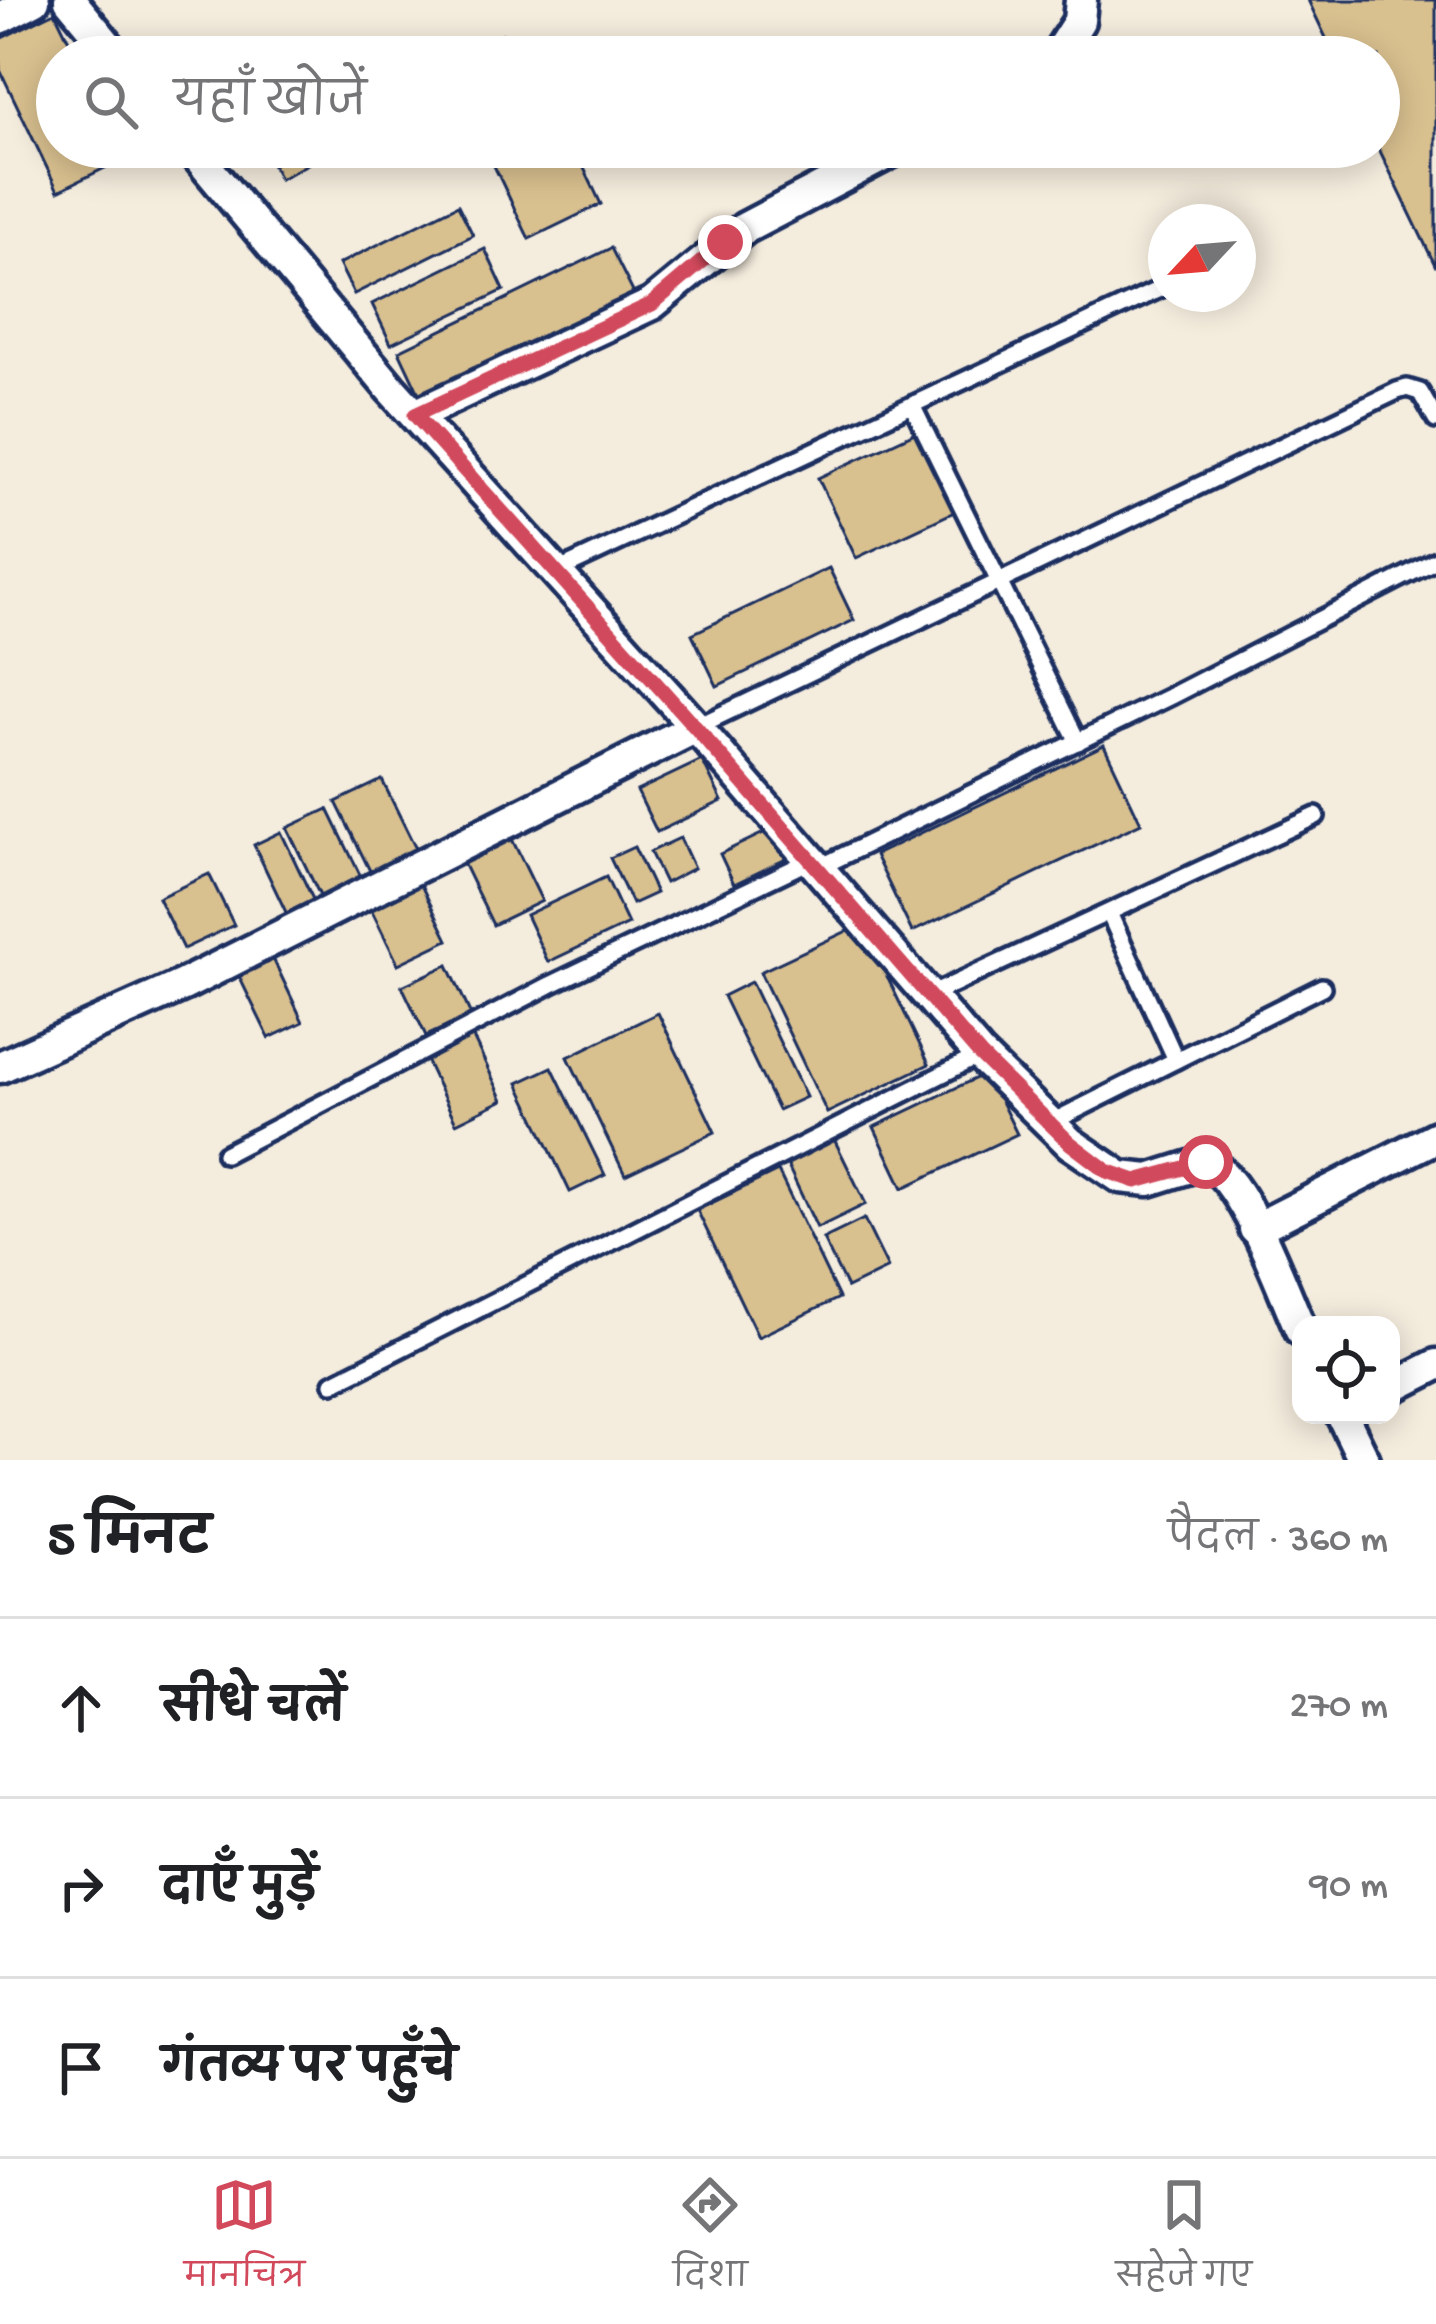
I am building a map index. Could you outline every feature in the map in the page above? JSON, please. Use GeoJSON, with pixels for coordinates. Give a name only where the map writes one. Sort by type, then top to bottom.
{"type":"FeatureCollection","features":[{"type":"Feature","properties":{"kind":"street"},"geometry":{"type":"LineString","coordinates":[[0,18],[34,0]]}},
{"type":"Feature","properties":{"kind":"street"},"geometry":{"type":"LineString","coordinates":[[70,0],[100,36]]}},
{"type":"Feature","properties":{"kind":"street"},"geometry":{"type":"LineString","coordinates":[[1069,36],[1078,21],[1081,0]]}},
{"type":"Feature","properties":{"kind":"street"},"geometry":{"type":"LineString","coordinates":[[208,168],[415,415],[980,1055],[1090,1159],[1120,1178],[1149,1180],[1195,1163],[1214,1165],[1228,1178],[1255,1228],[1295,1316]]}},
{"type":"Feature","properties":{"kind":"street"},"geometry":{"type":"LineString","coordinates":[[415,415],[652,304],[745,228],[861,168]]}},
{"type":"Feature","properties":{"kind":"street"},"geometry":{"type":"LineString","coordinates":[[0,1067],[183,985],[696,728]]}},
{"type":"Feature","properties":{"kind":"street"},"geometry":{"type":"LineString","coordinates":[[1255,1228],[1436,1137]]}},
{"type":"Feature","properties":{"kind":"street"},"geometry":{"type":"LineString","coordinates":[[1400,1383],[1436,1365]]}},
{"type":"Feature","properties":{"kind":"street"},"geometry":{"type":"LineString","coordinates":[[1346,1424],[1364,1460]]}},
{"type":"Feature","properties":{"kind":"lane"},"geometry":{"type":"LineString","coordinates":[[555,572],[1148,294]]}},
{"type":"Feature","properties":{"kind":"lane"},"geometry":{"type":"LineString","coordinates":[[696,728],[1397,391],[1420,392],[1436,421]]}},
{"type":"Feature","properties":{"kind":"lane"},"geometry":{"type":"LineString","coordinates":[[912,405],[1078,742]]}},
{"type":"Feature","properties":{"kind":"lane"},"geometry":{"type":"LineString","coordinates":[[225,1154],[550,985],[1078,742],[1436,560]]}},
{"type":"Feature","properties":{"kind":"lane"},"geometry":{"type":"LineString","coordinates":[[928,996],[1316,816]]}},
{"type":"Feature","properties":{"kind":"lane"},"geometry":{"type":"LineString","coordinates":[[1109,913],[1176,1060]]}},
{"type":"Feature","properties":{"kind":"lane"},"geometry":{"type":"LineString","coordinates":[[1050,1123],[1322,987]]}},
{"type":"Feature","properties":{"kind":"lane"},"geometry":{"type":"LineString","coordinates":[[333,1383],[980,1055]]}},
{"type":"Feature","properties":{"kind":"building"},"geometry":{"type":"Polygon","coordinates":[[[1308,0],[1436,0],[1436,267],[1388,168],[1400,168],[1400,36],[1325,36],[1308,0]]]}},
{"type":"Feature","properties":{"kind":"building"},"geometry":{"type":"Polygon","coordinates":[[[55,12],[67,36],[36,36],[36,145],[0,70],[0,39],[55,12]]]}},
{"type":"Feature","properties":{"kind":"building"},"geometry":{"type":"Polygon","coordinates":[[[47,168],[105,168],[58,191],[47,168]]]}},
{"type":"Feature","properties":{"kind":"building"},"geometry":{"type":"Polygon","coordinates":[[[274,168],[300,168],[280,179],[274,168]]]}},
{"type":"Feature","properties":{"kind":"building"},"geometry":{"type":"Polygon","coordinates":[[[495,168],[584,168],[601,204],[529,239],[495,168]]]}},
{"type":"Feature","properties":{"kind":"building"},"geometry":{"type":"Polygon","coordinates":[[[458,205],[473,235],[354,294],[339,264],[458,205]]]}},
{"type":"Feature","properties":{"kind":"building"},"geometry":{"type":"Polygon","coordinates":[[[611,248],[636,298],[422,400],[399,351],[611,248]]]}},
{"type":"Feature","properties":{"kind":"building"},"geometry":{"type":"Polygon","coordinates":[[[485,249],[504,290],[391,344],[372,304],[485,249]]]}},
{"type":"Feature","properties":{"kind":"building"},"geometry":{"type":"Polygon","coordinates":[[[917,432],[954,512],[856,558],[818,478],[917,432]]]}},
{"type":"Feature","properties":{"kind":"building"},"geometry":{"type":"Polygon","coordinates":[[[829,568],[854,620],[717,686],[692,634],[829,568]]]}},
{"type":"Feature","properties":{"kind":"building"},"geometry":{"type":"Polygon","coordinates":[[[1104,745],[1141,823],[912,932],[875,855],[1104,745]]]}},
{"type":"Feature","properties":{"kind":"building"},"geometry":{"type":"Polygon","coordinates":[[[702,760],[722,801],[657,832],[637,791],[702,760]]]}},
{"type":"Feature","properties":{"kind":"building"},"geometry":{"type":"Polygon","coordinates":[[[382,780],[418,853],[372,875],[336,802],[382,780]]]}},
{"type":"Feature","properties":{"kind":"building"},"geometry":{"type":"Polygon","coordinates":[[[328,809],[364,883],[323,902],[287,828],[328,809]]]}},
{"type":"Feature","properties":{"kind":"building"},"geometry":{"type":"Polygon","coordinates":[[[772,829],[786,859],[734,884],[720,854],[772,829]]]}},
{"type":"Feature","properties":{"kind":"building"},"geometry":{"type":"Polygon","coordinates":[[[281,832],[320,914],[293,927],[254,845],[281,832]]]}},
{"type":"Feature","properties":{"kind":"building"},"geometry":{"type":"Polygon","coordinates":[[[509,833],[542,901],[493,925],[460,857],[509,833]]]}},
{"type":"Feature","properties":{"kind":"building"},"geometry":{"type":"Polygon","coordinates":[[[680,838],[694,868],[665,883],[650,852],[680,838]]]}},
{"type":"Feature","properties":{"kind":"building"},"geometry":{"type":"Polygon","coordinates":[[[634,847],[656,893],[632,904],[610,858],[634,847]]]}},
{"type":"Feature","properties":{"kind":"building"},"geometry":{"type":"Polygon","coordinates":[[[209,874],[234,925],[183,949],[158,898],[209,874]]]}},
{"type":"Feature","properties":{"kind":"building"},"geometry":{"type":"Polygon","coordinates":[[[606,877],[628,924],[548,962],[526,915],[606,877]]]}},
{"type":"Feature","properties":{"kind":"building"},"geometry":{"type":"Polygon","coordinates":[[[418,879],[448,940],[398,964],[368,903],[418,879]]]}},
{"type":"Feature","properties":{"kind":"building"},"geometry":{"type":"Polygon","coordinates":[[[862,924],[929,1064],[827,1113],[760,972],[862,924]]]}},
{"type":"Feature","properties":{"kind":"building"},"geometry":{"type":"Polygon","coordinates":[[[268,948],[303,1022],[269,1038],[233,964],[268,948]]]}},
{"type":"Feature","properties":{"kind":"building"},"geometry":{"type":"Polygon","coordinates":[[[448,965],[471,1015],[426,1036],[402,986],[448,965]]]}},
{"type":"Feature","properties":{"kind":"building"},"geometry":{"type":"Polygon","coordinates":[[[751,982],[806,1097],[778,1110],[723,996],[751,982]]]}},
{"type":"Feature","properties":{"kind":"building"},"geometry":{"type":"Polygon","coordinates":[[[658,1013],[715,1132],[625,1175],[568,1057],[658,1013]]]}},
{"type":"Feature","properties":{"kind":"building"},"geometry":{"type":"Polygon","coordinates":[[[472,1035],[503,1100],[456,1123],[425,1058],[472,1035]]]}},
{"type":"Feature","properties":{"kind":"building"},"geometry":{"type":"Polygon","coordinates":[[[552,1067],[605,1175],[570,1192],[518,1083],[552,1067]]]}},
{"type":"Feature","properties":{"kind":"building"},"geometry":{"type":"Polygon","coordinates":[[[987,1073],[1017,1134],[903,1188],[874,1127],[987,1073]]]}},
{"type":"Feature","properties":{"kind":"building"},"geometry":{"type":"Polygon","coordinates":[[[833,1137],[866,1204],[817,1228],[785,1160],[833,1137]]]}},
{"type":"Feature","properties":{"kind":"building"},"geometry":{"type":"Polygon","coordinates":[[[778,1171],[839,1298],[758,1337],[697,1210],[778,1171]]]}},
{"type":"Feature","properties":{"kind":"building"},"geometry":{"type":"Polygon","coordinates":[[[864,1219],[888,1268],[847,1288],[823,1239],[864,1219]]]}},
{"type":"Feature","properties":{"kind":"route"},"geometry":{"type":"LineString","coordinates":[[725,242],[652,304],[415,415],[980,1055],[1070,1143],[1107,1171],[1136,1181],[1206,1162]]}}]}
